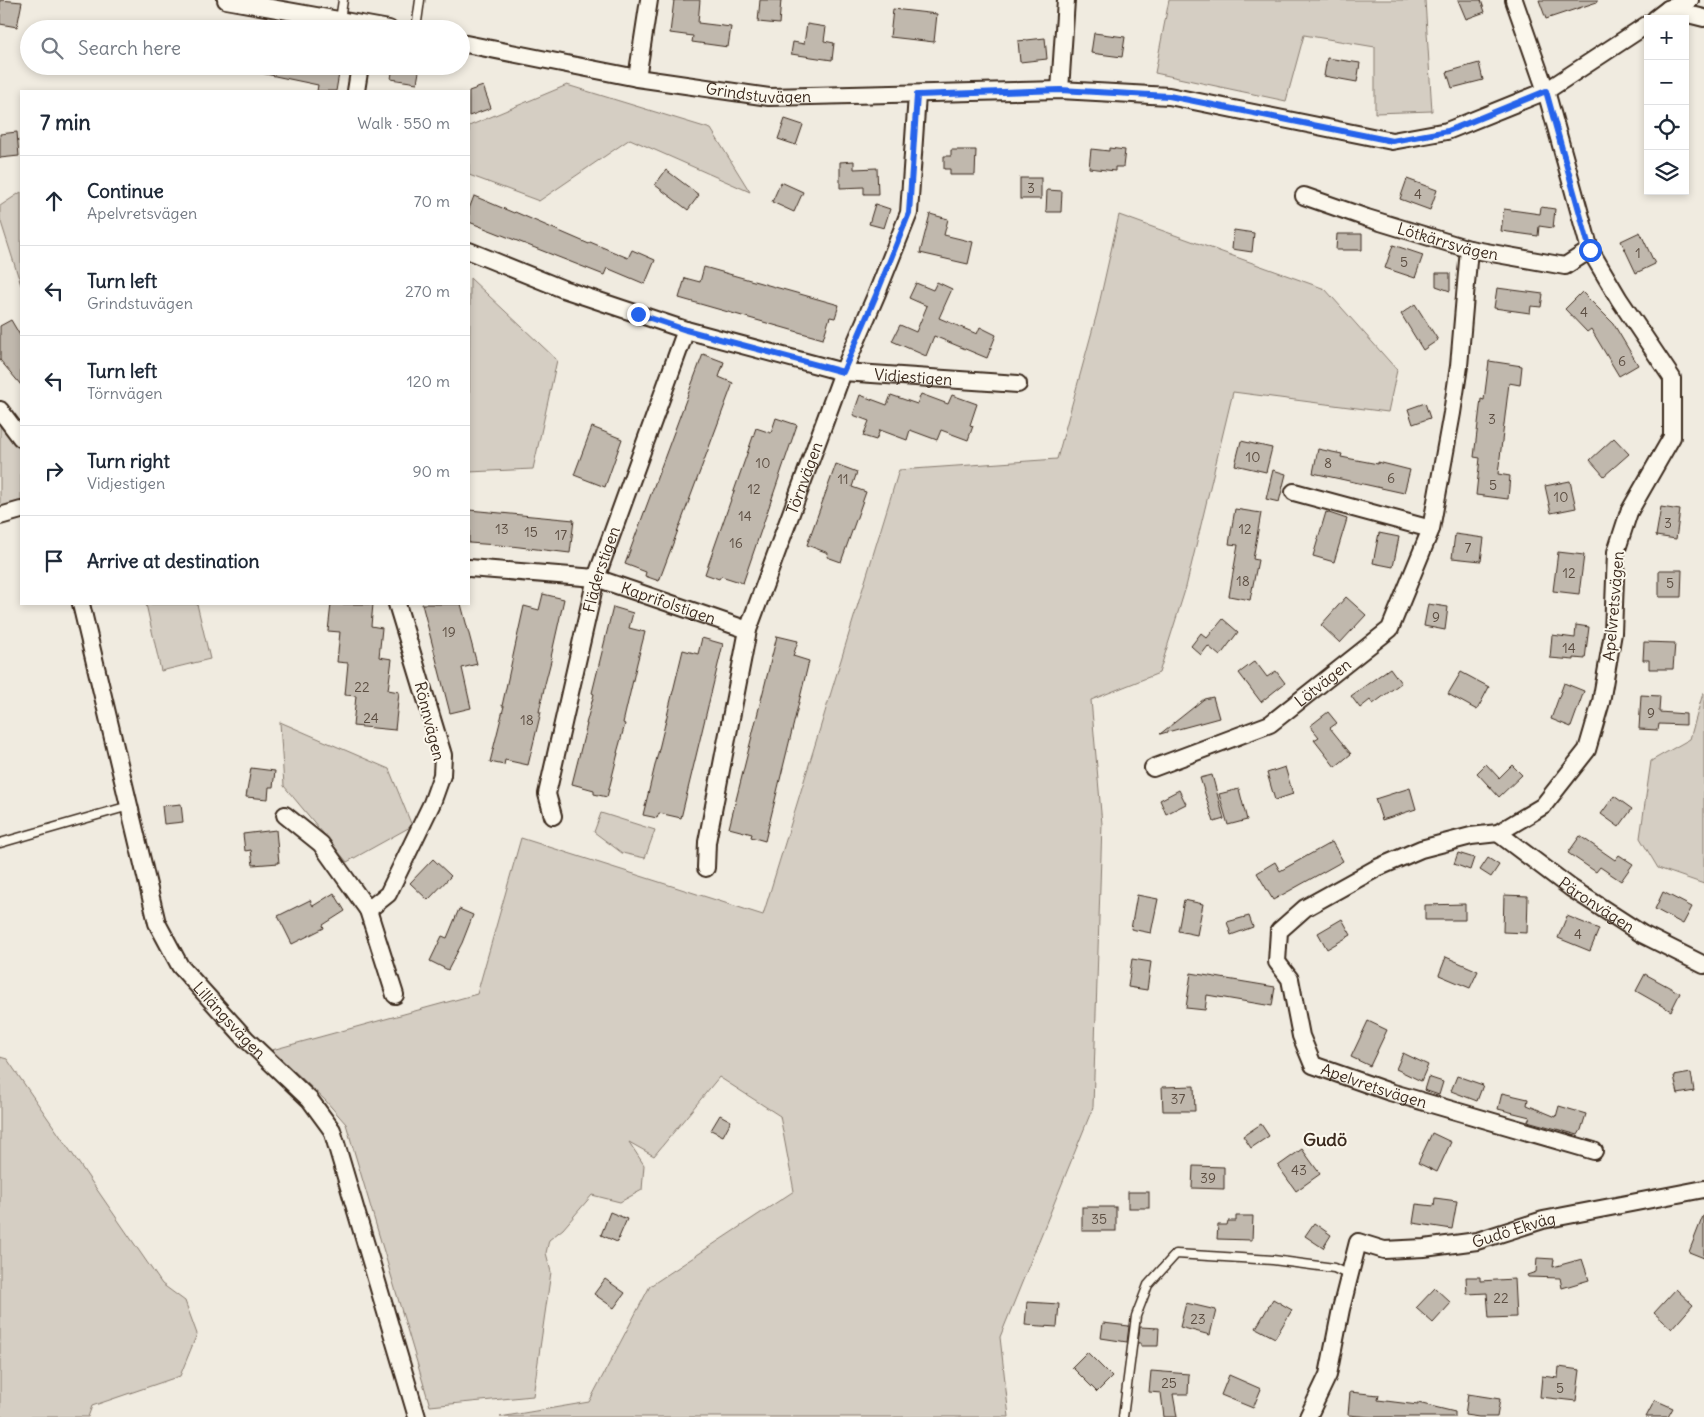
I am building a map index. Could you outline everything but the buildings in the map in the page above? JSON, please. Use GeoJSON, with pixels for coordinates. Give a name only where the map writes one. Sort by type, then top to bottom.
{"type":"FeatureCollection","features":[{"type":"Feature","properties":{"kind":"street"},"geometry":{"type":"LineString","coordinates":[[226,0],[340,20]]}},
{"type":"Feature","properties":{"kind":"street"},"geometry":{"type":"LineString","coordinates":[[637,78],[649,0]]}},
{"type":"Feature","properties":{"kind":"street"},"geometry":{"type":"LineString","coordinates":[[1060,90],[1066,0]]}},
{"type":"Feature","properties":{"kind":"street","name":"Apelvretsvägen"},"geometry":{"type":"LineString","coordinates":[[1514,0],[1546,91],[1590,250],[1619,299],[1672,378],[1672,437],[1629,512],[1616,552],[1613,633],[1601,702],[1587,750],[1543,806],[1498,833],[1471,836],[1421,849],[1377,868],[1305,908],[1279,931],[1277,962],[1290,979],[1301,1036],[1313,1065],[1390,1092],[1594,1151]]}},
{"type":"Feature","properties":{"kind":"street"},"geometry":{"type":"LineString","coordinates":[[1664,9],[1690,0]]}},
{"type":"Feature","properties":{"kind":"street"},"geometry":{"type":"LineString","coordinates":[[1664,9],[1704,18]]}},
{"type":"Feature","properties":{"kind":"street","name":"Grindstuvägen"},"geometry":{"type":"LineString","coordinates":[[470,45],[637,78],[769,97],[917,95],[1060,90],[1169,96],[1392,141],[1448,131],[1546,91],[1644,27]]}},
{"type":"Feature","properties":{"kind":"street"},"geometry":{"type":"LineString","coordinates":[[356,90],[359,75]]}},
{"type":"Feature","properties":{"kind":"street","name":"Törnvägen"},"geometry":{"type":"LineString","coordinates":[[706,868],[707,842],[748,630],[843,372],[909,213],[917,95]]}},
{"type":"Feature","properties":{"kind":"street","name":"Lötkärrsvägen"},"geometry":{"type":"LineString","coordinates":[[1304,196],[1367,218],[1469,249],[1565,266],[1590,250]]}},
{"type":"Feature","properties":{"kind":"street","name":"Lötvägen"},"geometry":{"type":"LineString","coordinates":[[1153,768],[1270,724],[1390,629],[1431,529],[1452,413],[1469,249]]}},
{"type":"Feature","properties":{"kind":"street","name":"Vidjestigen"},"geometry":{"type":"LineString","coordinates":[[470,251],[563,289],[686,330],[843,372],[1018,384]]}},
{"type":"Feature","properties":{"kind":"street","name":"Fläderstigen"},"geometry":{"type":"LineString","coordinates":[[553,816],[547,794],[596,578],[686,330]]}},
{"type":"Feature","properties":{"kind":"street"},"geometry":{"type":"LineString","coordinates":[[0,410],[20,437]]}},
{"type":"Feature","properties":{"kind":"street"},"geometry":{"type":"LineString","coordinates":[[1294,492],[1431,529]]}},
{"type":"Feature","properties":{"kind":"street"},"geometry":{"type":"LineString","coordinates":[[0,516],[20,510]]}},
{"type":"Feature","properties":{"kind":"street","name":"Kaprifolstigen"},"geometry":{"type":"LineString","coordinates":[[470,568],[596,578],[748,630]]}},
{"type":"Feature","properties":{"kind":"street","name":"Lillängsvägen"},"geometry":{"type":"LineString","coordinates":[[81,605],[157,923],[180,966],[246,1039],[310,1100],[332,1130],[418,1417]]}},
{"type":"Feature","properties":{"kind":"street","name":"Rönnvägen"},"geometry":{"type":"LineString","coordinates":[[368,910],[388,894],[432,803],[442,775],[443,755],[397,605]]}},
{"type":"Feature","properties":{"kind":"street"},"geometry":{"type":"LineString","coordinates":[[285,815],[321,844],[368,910],[395,994]]}},
{"type":"Feature","properties":{"kind":"street","name":"Päronvägen"},"geometry":{"type":"LineString","coordinates":[[1498,833],[1571,888],[1642,934],[1704,965]]}},
{"type":"Feature","properties":{"kind":"street","name":"Gudö Ekväg"},"geometry":{"type":"LineString","coordinates":[[1308,1417],[1328,1375],[1349,1275],[1358,1242],[1384,1250],[1477,1242],[1543,1220],[1704,1189]]}},
{"type":"Feature","properties":{"kind":"lane"},"geometry":{"type":"LineString","coordinates":[[340,20],[343,0]]}},
{"type":"Feature","properties":{"kind":"lane"},"geometry":{"type":"LineString","coordinates":[[417,20],[420,0]]}},
{"type":"Feature","properties":{"kind":"lane"},"geometry":{"type":"LineString","coordinates":[[0,843],[129,806]]}},
{"type":"Feature","properties":{"kind":"lane"},"geometry":{"type":"LineString","coordinates":[[1123,1417],[1136,1316],[1148,1285],[1176,1254],[1273,1260],[1334,1268],[1349,1275]]}},
{"type":"Feature","properties":{"kind":"shaded area"},"geometry":{"type":"Polygon","coordinates":[[[1169,0],[1425,0],[1432,111],[1375,113],[1375,47],[1304,35],[1286,101],[1155,73],[1169,0]]]}},
{"type":"Feature","properties":{"kind":"shaded area"},"geometry":{"type":"Polygon","coordinates":[[[567,85],[711,129],[750,192],[630,139],[539,201],[470,175],[470,126],[567,85]]]}},
{"type":"Feature","properties":{"kind":"shaded area"},"geometry":{"type":"Polygon","coordinates":[[[20,193],[20,282],[0,219],[0,206],[20,193]]]}},
{"type":"Feature","properties":{"kind":"shaded area"},"geometry":{"type":"Polygon","coordinates":[[[1119,215],[1325,289],[1397,370],[1388,412],[1233,392],[1186,587],[1159,673],[1091,700],[1102,824],[1093,1107],[1000,1337],[1009,1417],[500,1417],[589,1402],[650,1286],[794,1191],[780,1116],[719,1077],[654,1156],[629,1142],[644,1165],[642,1190],[620,1202],[592,1195],[563,1229],[549,1240],[546,1253],[551,1272],[533,1396],[430,1406],[346,1124],[325,1100],[272,1050],[477,994],[521,838],[763,915],[899,470],[1057,459],[1097,313],[1119,215]]]}},
{"type":"Feature","properties":{"kind":"shaded area"},"geometry":{"type":"Polygon","coordinates":[[[470,278],[557,360],[533,469],[470,472],[470,278]]]}},
{"type":"Feature","properties":{"kind":"shaded area"},"geometry":{"type":"Polygon","coordinates":[[[0,416],[18,438],[20,445],[20,503],[0,509],[0,416]]]}},
{"type":"Feature","properties":{"kind":"shaded area"},"geometry":{"type":"Polygon","coordinates":[[[146,605],[197,605],[210,659],[161,671],[146,605]]]}},
{"type":"Feature","properties":{"kind":"shaded area"},"geometry":{"type":"Polygon","coordinates":[[[1703,693],[1704,884],[1658,868],[1640,838],[1651,761],[1690,739],[1703,693]]]}},
{"type":"Feature","properties":{"kind":"shaded area"},"geometry":{"type":"Polygon","coordinates":[[[280,722],[389,769],[412,826],[347,862],[284,786],[280,722]]]}},
{"type":"Feature","properties":{"kind":"shaded area"},"geometry":{"type":"Polygon","coordinates":[[[601,813],[655,830],[645,858],[622,853],[594,832],[601,813]]]}},
{"type":"Feature","properties":{"kind":"shaded area"},"geometry":{"type":"Polygon","coordinates":[[[0,1057],[7,1059],[162,1284],[185,1301],[197,1334],[180,1376],[92,1406],[88,1417],[0,1417],[0,1057]]]}},
{"type":"Feature","properties":{"kind":"district","name":"Gudö"},"geometry":{"type":"Point","coordinates":[1325,1139]}},
{"type":"Feature","properties":{"kind":"route"},"geometry":{"type":"LineString","coordinates":[[638,314],[686,330],[843,372],[909,213],[917,95],[1060,90],[1169,96],[1392,141],[1448,131],[1546,91],[1590,250]]}}]}
